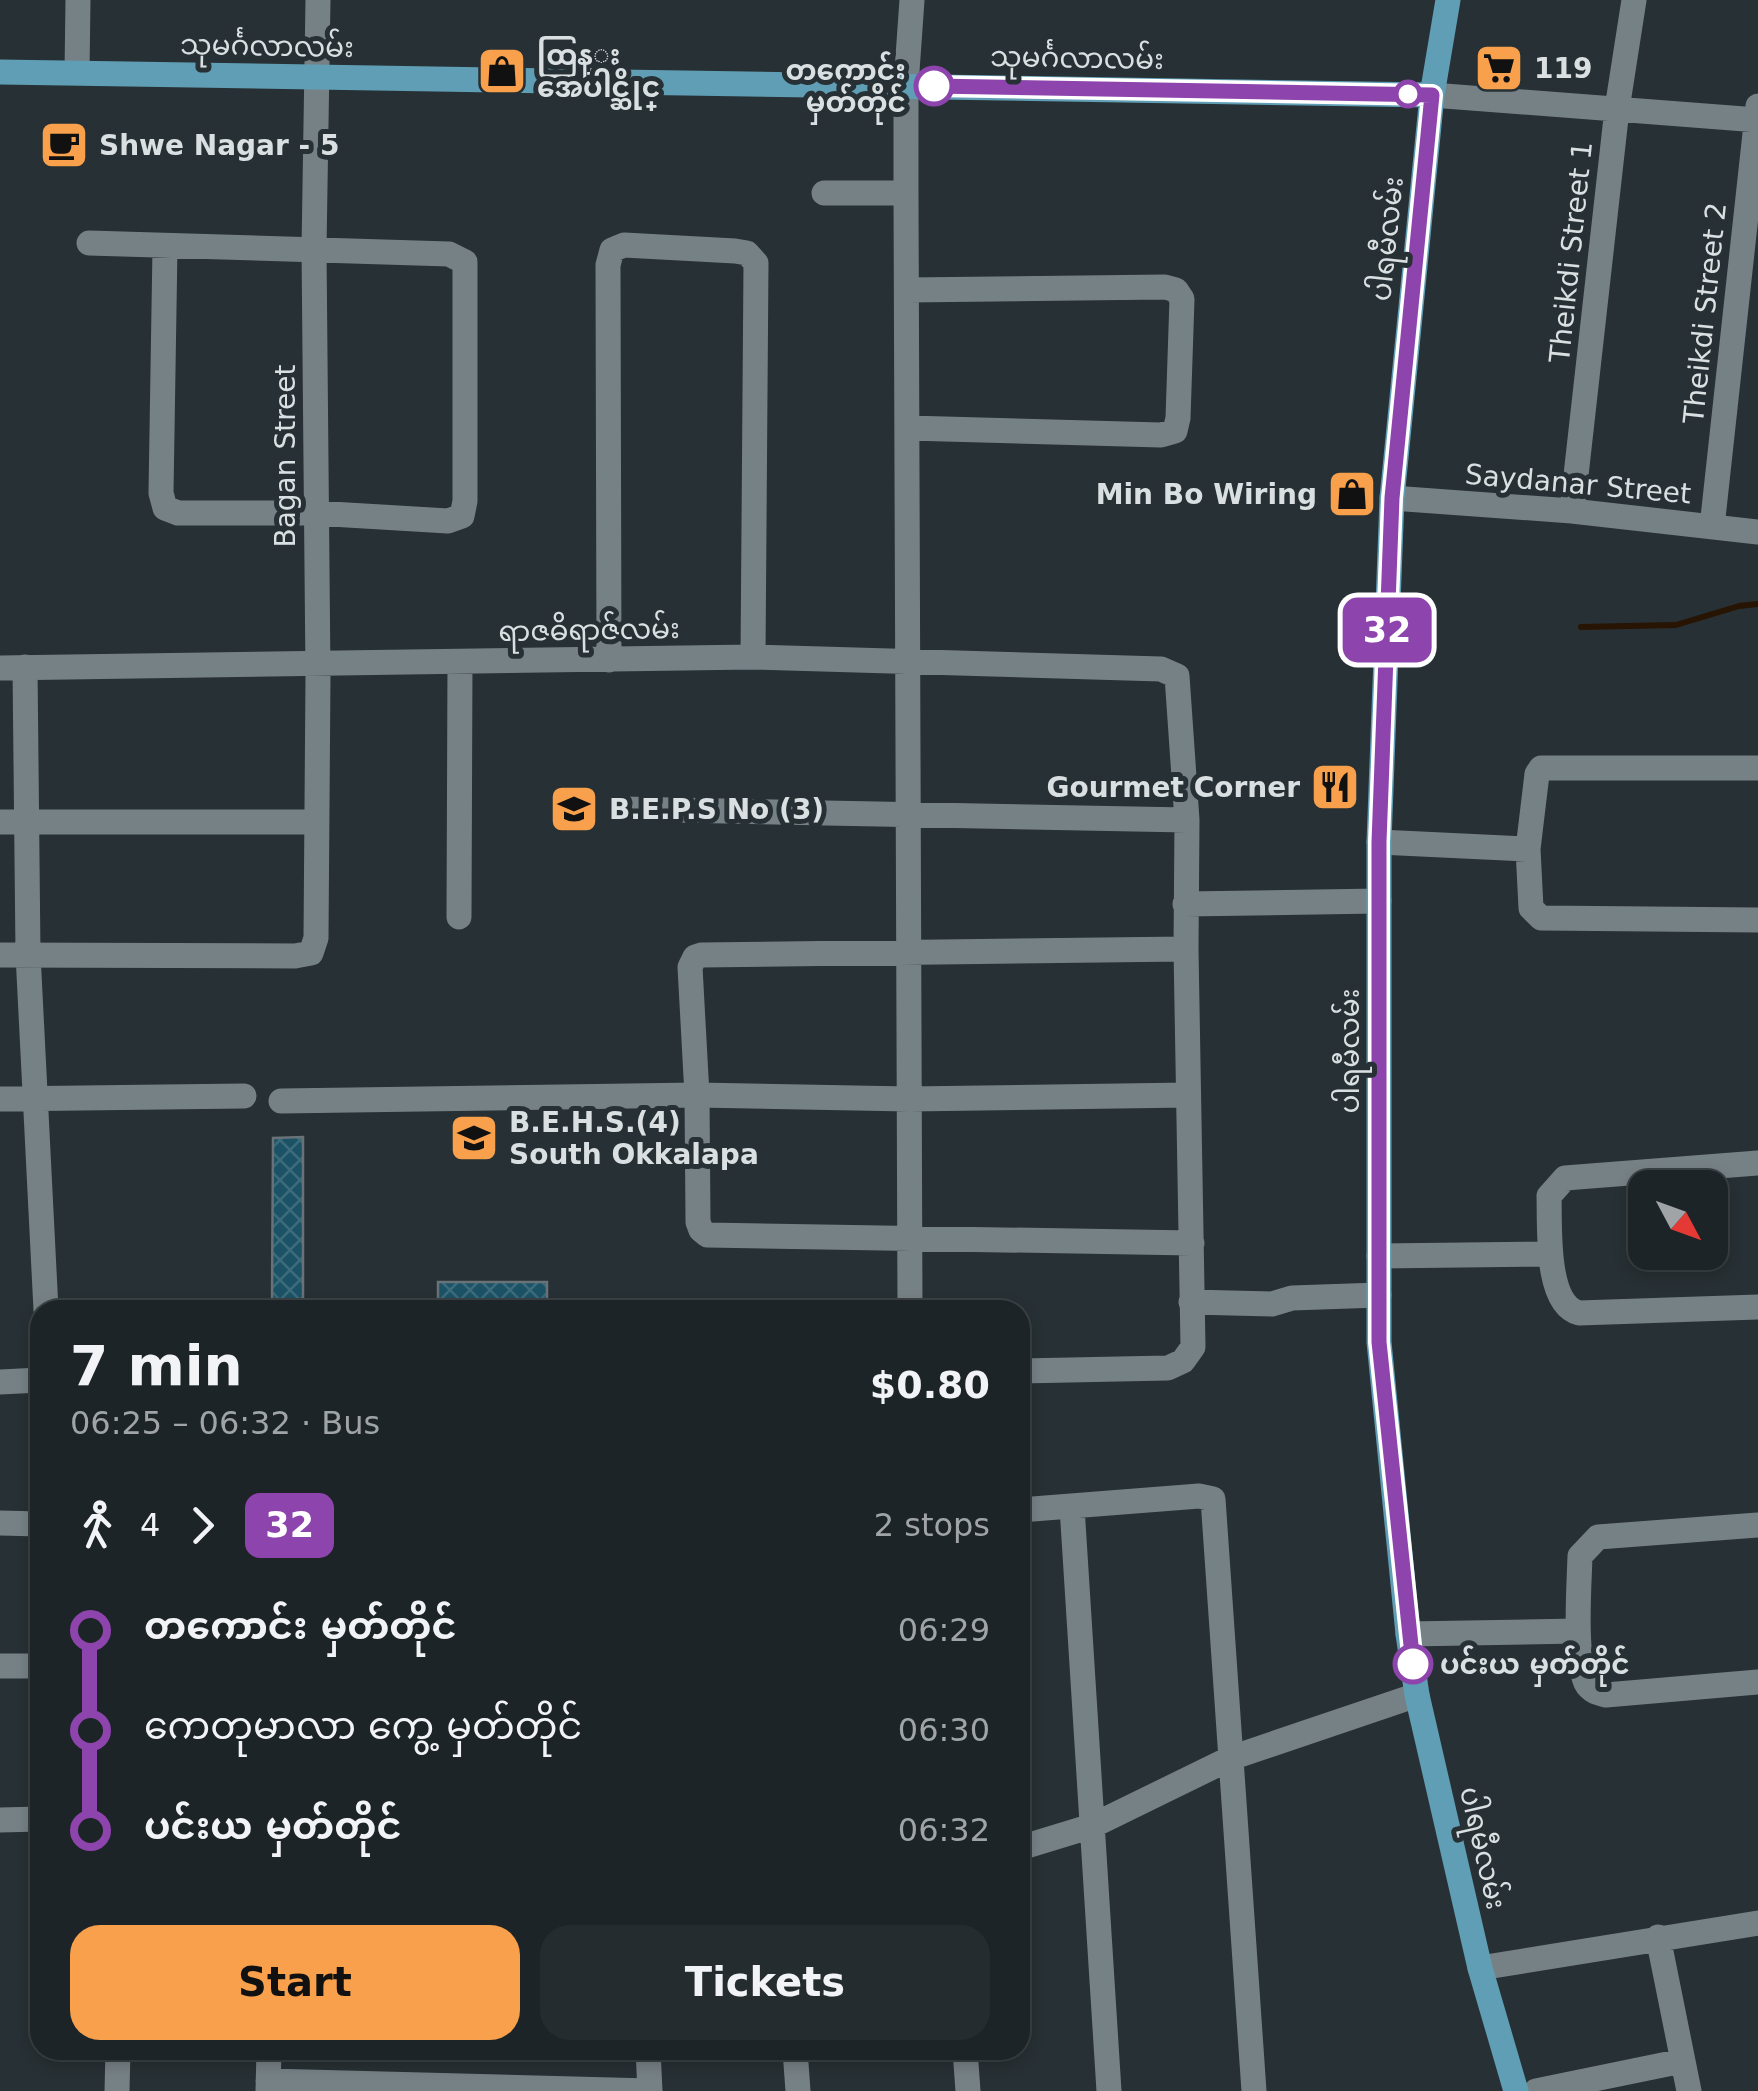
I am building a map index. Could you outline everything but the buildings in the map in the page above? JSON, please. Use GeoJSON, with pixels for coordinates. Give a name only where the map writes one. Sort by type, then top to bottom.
{"type":"FeatureCollection","features":[{"type":"Feature","properties":{"kind":"main road","name":"ပါရမီလမ်း"},"geometry":{"type":"LineString","coordinates":[[1448,0],[1432,95],[1392,498],[1379,842],[1380,1357],[1408,1634],[1418,1695],[1480,1968],[1516,2091]]}},
{"type":"Feature","properties":{"kind":"main road","name":"သုမင်္ဂလာလမ်း"},"geometry":{"type":"LineString","coordinates":[[0,72],[1432,95]]}},
{"type":"Feature","properties":{"kind":"street"},"geometry":{"type":"LineString","coordinates":[[77,72],[78,0]]}},
{"type":"Feature","properties":{"kind":"street","name":"Bagan Street"},"geometry":{"type":"LineString","coordinates":[[28,954],[295,956],[310,953],[316,938],[314,248],[318,0]]}},
{"type":"Feature","properties":{"kind":"street"},"geometry":{"type":"LineString","coordinates":[[910,1300],[906,85],[912,0]]}},
{"type":"Feature","properties":{"kind":"street","name":"Theikdi Street 1"},"geometry":{"type":"LineString","coordinates":[[1572,511],[1617,109],[1634,0]]}},
{"type":"Feature","properties":{"kind":"street"},"geometry":{"type":"LineString","coordinates":[[1432,95],[1757,115]]}},
{"type":"Feature","properties":{"kind":"street","name":"Theikdi Street 2"},"geometry":{"type":"LineString","coordinates":[[1712,527],[1757,115]]}},
{"type":"Feature","properties":{"kind":"street"},"geometry":{"type":"LineString","coordinates":[[824,192],[906,194]]}},
{"type":"Feature","properties":{"kind":"street"},"geometry":{"type":"LineString","coordinates":[[89,243],[449,254],[465,262],[462,516],[448,521],[314,513],[178,513],[165,508],[165,247]]}},
{"type":"Feature","properties":{"kind":"street"},"geometry":{"type":"LineString","coordinates":[[609,660],[608,265],[612,250],[624,245],[735,251],[747,253],[756,263],[752,657]]}},
{"type":"Feature","properties":{"kind":"street"},"geometry":{"type":"LineString","coordinates":[[907,290],[1165,287],[1176,290],[1182,299],[1175,432],[1161,435],[908,428]]}},
{"type":"Feature","properties":{"kind":"street","name":"Saydanar Street"},"geometry":{"type":"LineString","coordinates":[[1392,498],[1572,511],[1758,532]]}},
{"type":"Feature","properties":{"kind":"street","name":"ရာဇဓိရာဇ်လမ်း"},"geometry":{"type":"LineString","coordinates":[[13,667],[752,657],[1161,670],[1178,676],[1187,820]]}},
{"type":"Feature","properties":{"kind":"street"},"geometry":{"type":"LineString","coordinates":[[459,917],[460,662]]}},
{"type":"Feature","properties":{"kind":"street"},"geometry":{"type":"LineString","coordinates":[[13,667],[27,822],[28,954],[46,1300]]}},
{"type":"Feature","properties":{"kind":"street"},"geometry":{"type":"LineString","coordinates":[[1758,768],[1542,768],[1537,774],[1528,849],[1531,908],[1542,918],[1758,920]]}},
{"type":"Feature","properties":{"kind":"street"},"geometry":{"type":"LineString","coordinates":[[622,809],[1187,820],[1193,1347],[1183,1362],[1168,1368],[1030,1371]]}},
{"type":"Feature","properties":{"kind":"street"},"geometry":{"type":"LineString","coordinates":[[0,822],[316,822]]}},
{"type":"Feature","properties":{"kind":"street"},"geometry":{"type":"LineString","coordinates":[[1379,842],[1528,849]]}},
{"type":"Feature","properties":{"kind":"street"},"geometry":{"type":"LineString","coordinates":[[1185,904],[1379,901]]}},
{"type":"Feature","properties":{"kind":"street"},"geometry":{"type":"LineString","coordinates":[[1186,949],[701,954],[690,967],[698,1222],[708,1235],[1192,1243]]}},
{"type":"Feature","properties":{"kind":"street"},"geometry":{"type":"LineString","coordinates":[[0,954],[28,954]]}},
{"type":"Feature","properties":{"kind":"street"},"geometry":{"type":"LineString","coordinates":[[282,1101],[697,1095],[909,1100],[1188,1095]]}},
{"type":"Feature","properties":{"kind":"street"},"geometry":{"type":"LineString","coordinates":[[0,1099],[244,1096]]}},
{"type":"Feature","properties":{"kind":"street"},"geometry":{"type":"LineString","coordinates":[[1758,1163],[1565,1178],[1550,1196],[1550,1254],[1562,1303],[1568,1310],[1580,1314],[1758,1307]]}},
{"type":"Feature","properties":{"kind":"street"},"geometry":{"type":"LineString","coordinates":[[1378,1256],[1550,1254]]}},
{"type":"Feature","properties":{"kind":"street"},"geometry":{"type":"LineString","coordinates":[[1191,1302],[1272,1304],[1292,1298],[1379,1295]]}},
{"type":"Feature","properties":{"kind":"street"},"geometry":{"type":"LineString","coordinates":[[0,1382],[30,1380]]}},
{"type":"Feature","properties":{"kind":"street"},"geometry":{"type":"LineString","coordinates":[[1030,1509],[1200,1496],[1213,1499],[1254,2091]]}},
{"type":"Feature","properties":{"kind":"street"},"geometry":{"type":"LineString","coordinates":[[1072,1507],[1109,2091]]}},
{"type":"Feature","properties":{"kind":"street"},"geometry":{"type":"LineString","coordinates":[[0,1524],[30,1524]]}},
{"type":"Feature","properties":{"kind":"street"},"geometry":{"type":"LineString","coordinates":[[1758,1526],[1598,1536],[1580,1556],[1578,1630],[1586,1683],[1594,1692],[1606,1695],[1758,1682]]}},
{"type":"Feature","properties":{"kind":"street"},"geometry":{"type":"LineString","coordinates":[[1408,1634],[1578,1630]]}},
{"type":"Feature","properties":{"kind":"street"},"geometry":{"type":"LineString","coordinates":[[0,1666],[30,1666]]}},
{"type":"Feature","properties":{"kind":"street"},"geometry":{"type":"LineString","coordinates":[[1030,1845],[1092,1826],[1231,1758],[1418,1695]]}},
{"type":"Feature","properties":{"kind":"street"},"geometry":{"type":"LineString","coordinates":[[0,1820],[30,1818]]}},
{"type":"Feature","properties":{"kind":"street"},"geometry":{"type":"LineString","coordinates":[[1480,1968],[1758,1923]]}},
{"type":"Feature","properties":{"kind":"street"},"geometry":{"type":"LineString","coordinates":[[1658,1937],[1689,2091]]}},
{"type":"Feature","properties":{"kind":"street"},"geometry":{"type":"LineString","coordinates":[[118,2060],[118,2091]]}},
{"type":"Feature","properties":{"kind":"street"},"geometry":{"type":"LineString","coordinates":[[269,2060],[268,2086],[650,2091],[648,2060]]}},
{"type":"Feature","properties":{"kind":"street"},"geometry":{"type":"LineString","coordinates":[[796,2060],[798,2091]]}},
{"type":"Feature","properties":{"kind":"street"},"geometry":{"type":"LineString","coordinates":[[966,2060],[968,2091]]}},
{"type":"Feature","properties":{"kind":"street"},"geometry":{"type":"LineString","coordinates":[[1536,2091],[1682,2061]]}},
{"type":"Feature","properties":{"kind":"waterway"},"geometry":{"type":"LineString","coordinates":[[1581,627],[1676,625],[1758,604]]}},
{"type":"Feature","properties":{"kind":"bus line","name":"32"},"geometry":{"type":"LineString","coordinates":[[934,86],[1432,95],[1392,498],[1379,842],[1379,1342],[1413,1664]]}},
{"type":"Feature","properties":{"kind":"place","name":"119"},"geometry":{"type":"Point","coordinates":[1499,68]}},
{"type":"Feature","properties":{"kind":"place","name":"ထြန္း အေပါင္ဆိုင္"},"geometry":{"type":"Point","coordinates":[502,71]}},
{"type":"Feature","properties":{"kind":"place","name":"တကောင်း မှတ်တိုင်"},"geometry":{"type":"Point","coordinates":[934,86]}},
{"type":"Feature","properties":{"kind":"place","name":"Shwe Nagar - 5"},"geometry":{"type":"Point","coordinates":[64,145]}},
{"type":"Feature","properties":{"kind":"place","name":"Min Bo Wiring"},"geometry":{"type":"Point","coordinates":[1352,494]}},
{"type":"Feature","properties":{"kind":"place","name":"Gourmet Corner"},"geometry":{"type":"Point","coordinates":[1335,787]}},
{"type":"Feature","properties":{"kind":"place","name":"B.E.P.S No (3)"},"geometry":{"type":"Point","coordinates":[574,809]}},
{"type":"Feature","properties":{"kind":"place","name":"B.E.H.S.(4) South Okkalapa"},"geometry":{"type":"Point","coordinates":[474,1138]}},
{"type":"Feature","properties":{"kind":"place","name":"ပင်းယ မှတ်တိုင်"},"geometry":{"type":"Point","coordinates":[1413,1664]}}]}
